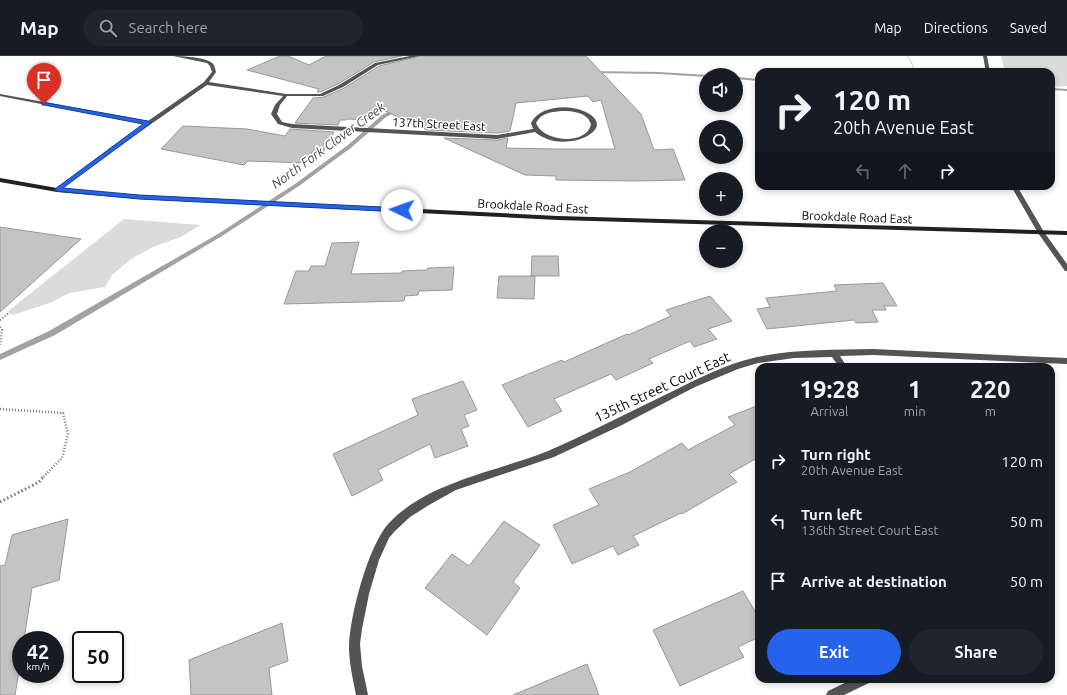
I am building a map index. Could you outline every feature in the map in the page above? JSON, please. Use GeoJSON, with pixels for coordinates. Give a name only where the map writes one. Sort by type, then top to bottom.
{"type":"FeatureCollection","features":[{"type":"Feature","properties":{"kind":"main road","name":"Brookdale Road East"},"geometry":{"type":"LineString","coordinates":[[0,180],[57,190],[139,197],[558,218],[1067,233]]}},
{"type":"Feature","properties":{"kind":"street"},"geometry":{"type":"LineString","coordinates":[[57,190],[148,123],[206,83],[214,72],[212,65],[201,60],[175,56]]}},
{"type":"Feature","properties":{"kind":"street"},"geometry":{"type":"LineString","coordinates":[[206,83],[286,95],[321,95],[341,86],[376,64],[417,56]]}},
{"type":"Feature","properties":{"kind":"street"},"geometry":{"type":"LineString","coordinates":[[985,56],[987,68]]}},
{"type":"Feature","properties":{"kind":"street"},"geometry":{"type":"LineString","coordinates":[[0,95],[148,123]]}},
{"type":"Feature","properties":{"kind":"street","name":"137th Street East"},"geometry":{"type":"LineString","coordinates":[[286,95],[278,104],[274,114],[280,123],[292,126],[497,137],[535,130]]}},
{"type":"Feature","properties":{"kind":"street"},"geometry":{"type":"LineString","coordinates":[[561,109],[579,111],[592,119],[594,124],[592,130],[588,134],[570,140],[549,138],[541,135],[535,130],[533,125],[537,116],[544,112],[561,109]]}},
{"type":"Feature","properties":{"kind":"street"},"geometry":{"type":"LineString","coordinates":[[1016,190],[1041,233],[1067,269]]}},
{"type":"Feature","properties":{"kind":"street","name":"135th Street Court East"},"geometry":{"type":"LineString","coordinates":[[362,695],[354,655],[358,616],[375,559],[386,534],[404,515],[453,487],[551,454],[692,385],[736,366],[758,360],[794,355],[874,352],[1067,361]]}},
{"type":"Feature","properties":{"kind":"street"},"geometry":{"type":"LineString","coordinates":[[835,354],[841,363]]}},
{"type":"Feature","properties":{"kind":"street"},"geometry":{"type":"LineString","coordinates":[[832,695],[857,683]]}},
{"type":"Feature","properties":{"kind":"path"},"geometry":{"type":"LineString","coordinates":[[908,56],[914,68]]}},
{"type":"Feature","properties":{"kind":"path"},"geometry":{"type":"LineString","coordinates":[[0,320],[9,314]]}},
{"type":"Feature","properties":{"kind":"path"},"geometry":{"type":"LineString","coordinates":[[0,327],[2,330],[0,345]]}},
{"type":"Feature","properties":{"kind":"path"},"geometry":{"type":"LineString","coordinates":[[0,409],[63,413],[68,434],[62,458],[39,482],[0,502]]}},
{"type":"Feature","properties":{"kind":"shaded area"},"geometry":{"type":"Polygon","coordinates":[[[1001,56],[1067,56],[1067,86],[1055,87],[1055,68],[1004,68],[1001,56]]]}},
{"type":"Feature","properties":{"kind":"shaded area"},"geometry":{"type":"Polygon","coordinates":[[[124,219],[200,225],[181,237],[153,247],[131,259],[112,275],[105,287],[69,293],[52,302],[13,315],[7,312],[124,219]]]}},
{"type":"Feature","properties":{"kind":"building"},"geometry":{"type":"Polygon","coordinates":[[[280,56],[288,56],[309,65],[326,56],[402,56],[374,62],[338,84],[317,92],[319,89],[247,70],[280,56]]]}},
{"type":"Feature","properties":{"kind":"building"},"geometry":{"type":"Polygon","coordinates":[[[420,56],[586,56],[641,114],[654,150],[673,149],[685,180],[556,180],[556,176],[525,175],[444,138],[497,140],[508,138],[506,148],[615,149],[601,100],[593,102],[588,96],[516,103],[510,131],[497,133],[427,130],[376,107],[368,120],[340,120],[338,125],[295,123],[313,98],[324,97],[344,88],[379,66],[420,56]]]}},
{"type":"Feature","properties":{"kind":"building"},"geometry":{"type":"Polygon","coordinates":[[[183,126],[247,129],[285,136],[290,129],[334,132],[323,152],[312,152],[306,163],[248,161],[244,165],[161,149],[183,126]]]}},
{"type":"Feature","properties":{"kind":"building"},"geometry":{"type":"Polygon","coordinates":[[[0,227],[81,239],[0,312],[0,227]]]}},
{"type":"Feature","properties":{"kind":"building"},"geometry":{"type":"Polygon","coordinates":[[[359,242],[351,274],[402,273],[402,271],[427,270],[428,268],[454,267],[452,290],[419,291],[418,295],[405,296],[404,301],[284,304],[296,271],[309,271],[311,266],[325,266],[332,243],[359,242]]]}},
{"type":"Feature","properties":{"kind":"building"},"geometry":{"type":"Polygon","coordinates":[[[532,256],[558,256],[559,276],[531,276],[532,256]]]}},
{"type":"Feature","properties":{"kind":"building"},"geometry":{"type":"Polygon","coordinates":[[[499,276],[535,276],[534,299],[497,298],[499,276]]]}},
{"type":"Feature","properties":{"kind":"building"},"geometry":{"type":"Polygon","coordinates":[[[883,283],[897,306],[884,306],[886,310],[872,310],[878,322],[856,323],[854,320],[767,329],[757,309],[770,307],[766,298],[837,291],[834,285],[883,283]]]}},
{"type":"Feature","properties":{"kind":"building"},"geometry":{"type":"Polygon","coordinates":[[[710,296],[732,321],[708,329],[717,339],[694,347],[690,341],[649,359],[653,363],[616,380],[611,374],[554,399],[562,411],[528,427],[502,385],[562,360],[564,362],[671,316],[666,310],[710,296]]]}},
{"type":"Feature","properties":{"kind":"building"},"geometry":{"type":"Polygon","coordinates":[[[463,381],[477,410],[464,415],[469,426],[461,429],[468,446],[435,458],[430,444],[378,470],[383,480],[352,496],[333,454],[418,415],[412,399],[463,381]]]}},
{"type":"Feature","properties":{"kind":"building"},"geometry":{"type":"Polygon","coordinates":[[[755,407],[755,459],[729,474],[737,482],[682,514],[681,513],[633,536],[639,545],[618,555],[613,546],[572,564],[553,525],[599,505],[589,489],[630,472],[682,443],[688,450],[735,425],[728,417],[755,407]]]}},
{"type":"Feature","properties":{"kind":"building"},"geometry":{"type":"Polygon","coordinates":[[[68,519],[59,580],[32,588],[25,631],[12,631],[12,683],[17,683],[15,695],[0,695],[0,566],[5,565],[12,535],[68,519]]]}},
{"type":"Feature","properties":{"kind":"building"},"geometry":{"type":"Polygon","coordinates":[[[504,521],[540,545],[513,582],[520,588],[487,635],[425,588],[452,554],[469,566],[504,521]]]}},
{"type":"Feature","properties":{"kind":"building"},"geometry":{"type":"Polygon","coordinates":[[[743,591],[755,611],[755,639],[738,647],[744,657],[680,686],[653,630],[743,591]]]}},
{"type":"Feature","properties":{"kind":"building"},"geometry":{"type":"Polygon","coordinates":[[[282,623],[288,661],[269,668],[272,695],[191,695],[189,660],[282,623]]]}},
{"type":"Feature","properties":{"kind":"building"},"geometry":{"type":"Polygon","coordinates":[[[587,664],[599,695],[513,695],[587,664]]]}},
{"type":"Feature","properties":{"kind":"waterway","name":"North Fork Clover Creek"},"geometry":{"type":"LineString","coordinates":[[592,72],[659,73],[699,76]]}},
{"type":"Feature","properties":{"kind":"waterway","name":"North Fork Clover Creek"},"geometry":{"type":"LineString","coordinates":[[743,79],[755,80]]}},
{"type":"Feature","properties":{"kind":"waterway","name":"North Fork Clover Creek"},"geometry":{"type":"LineString","coordinates":[[1055,89],[1067,90]]}},
{"type":"Feature","properties":{"kind":"waterway","name":"North Fork Clover Creek"},"geometry":{"type":"LineString","coordinates":[[0,357],[52,333],[220,235],[297,185],[350,146],[384,116],[399,109]]}},
{"type":"Feature","properties":{"kind":"route"},"geometry":{"type":"LineString","coordinates":[[44,104],[148,123],[57,190],[139,197],[402,210]]}}]}
